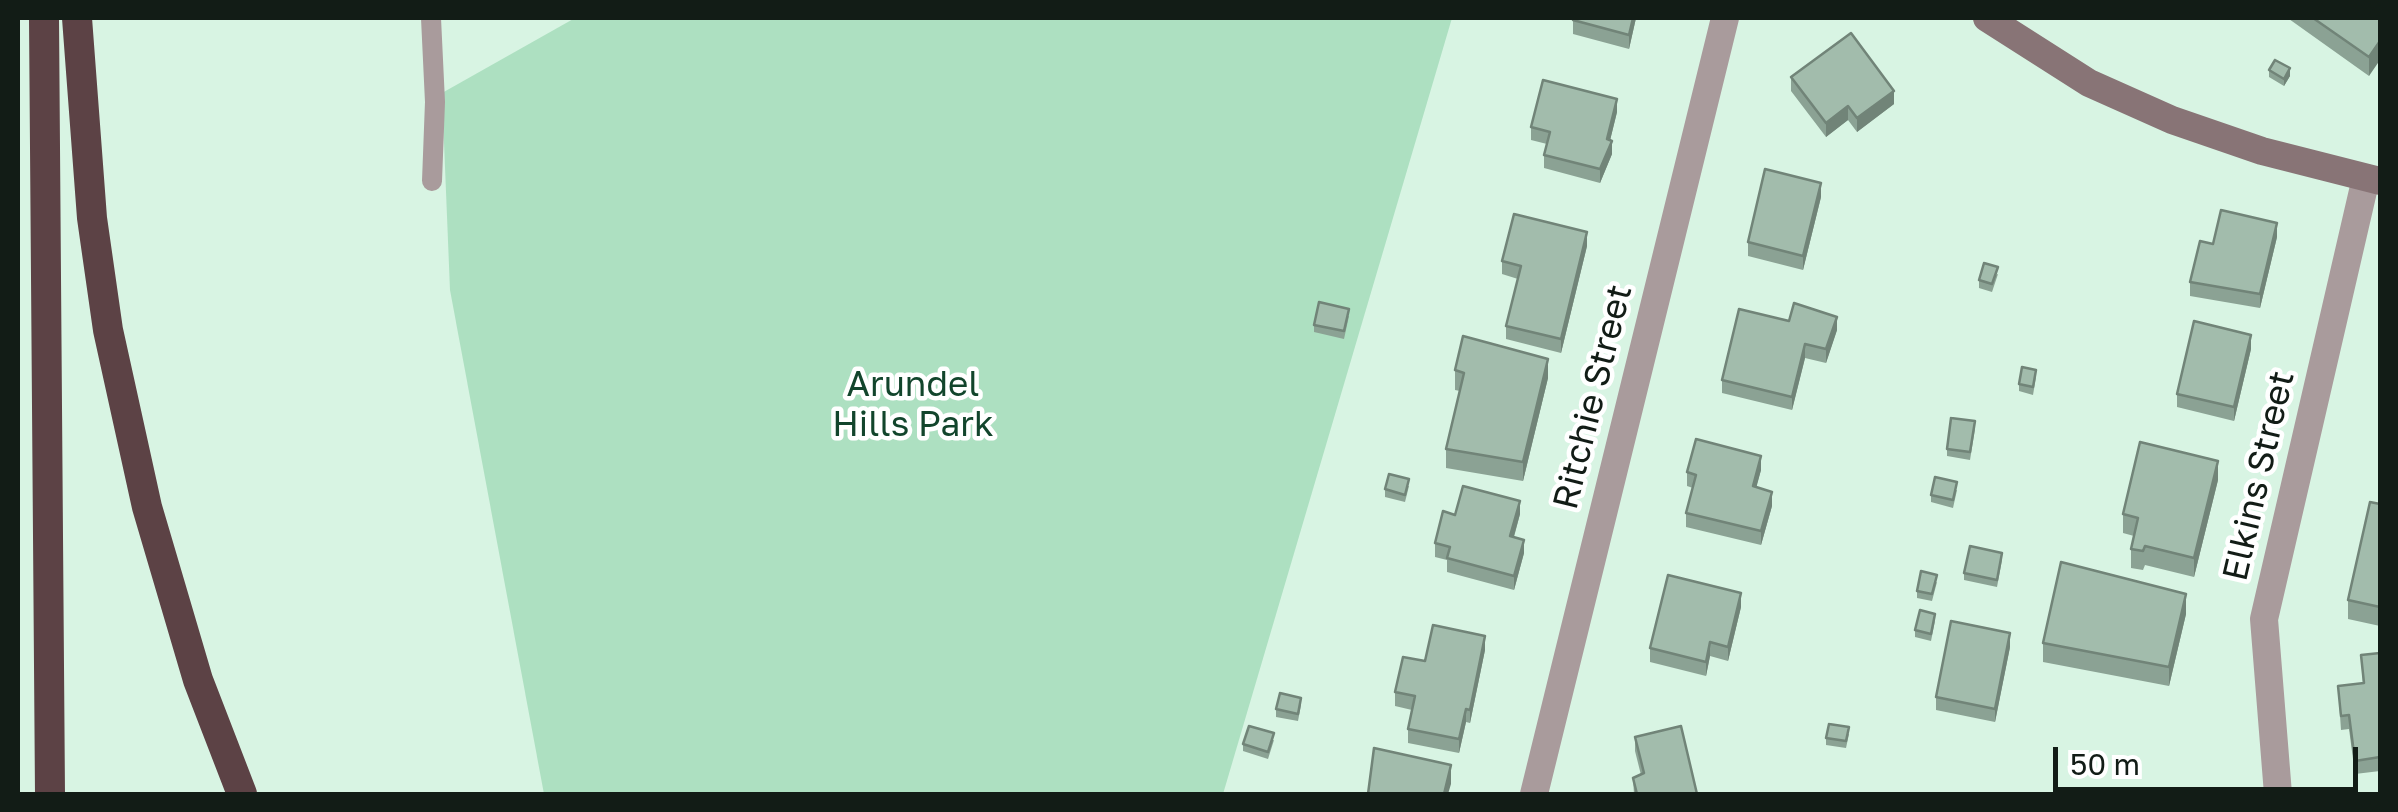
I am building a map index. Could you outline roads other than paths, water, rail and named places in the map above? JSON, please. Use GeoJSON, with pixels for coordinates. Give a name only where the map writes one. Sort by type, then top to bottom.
{"type":"FeatureCollection","features":[{"type":"Feature","properties":{"kind":"highway"},"geometry":{"type":"LineString","coordinates":[[44,18],[50,794]]}},
{"type":"Feature","properties":{"kind":"highway"},"geometry":{"type":"LineString","coordinates":[[77,18],[92,218],[108,330],[147,507],[198,680],[242,794]]}},
{"type":"Feature","properties":{"kind":"main road"},"geometry":{"type":"LineString","coordinates":[[1987,18],[2088,82],[2172,120],[2262,150],[2373,180]]}},
{"type":"Feature","properties":{"kind":"street","name":"Ritchie Street"},"geometry":{"type":"LineString","coordinates":[[1534,794],[1725,18]]}},
{"type":"Feature","properties":{"kind":"street","name":"Elkins Street"},"geometry":{"type":"LineString","coordinates":[[2278,794],[2264,620],[2373,180]]}},
{"type":"Feature","properties":{"kind":"lane"},"geometry":{"type":"LineString","coordinates":[[431,18],[432,181]]}},
{"type":"Feature","properties":{"kind":"park label","name":"Arundel Hills Park"},"geometry":{"type":"Point","coordinates":[913,405]}}]}
